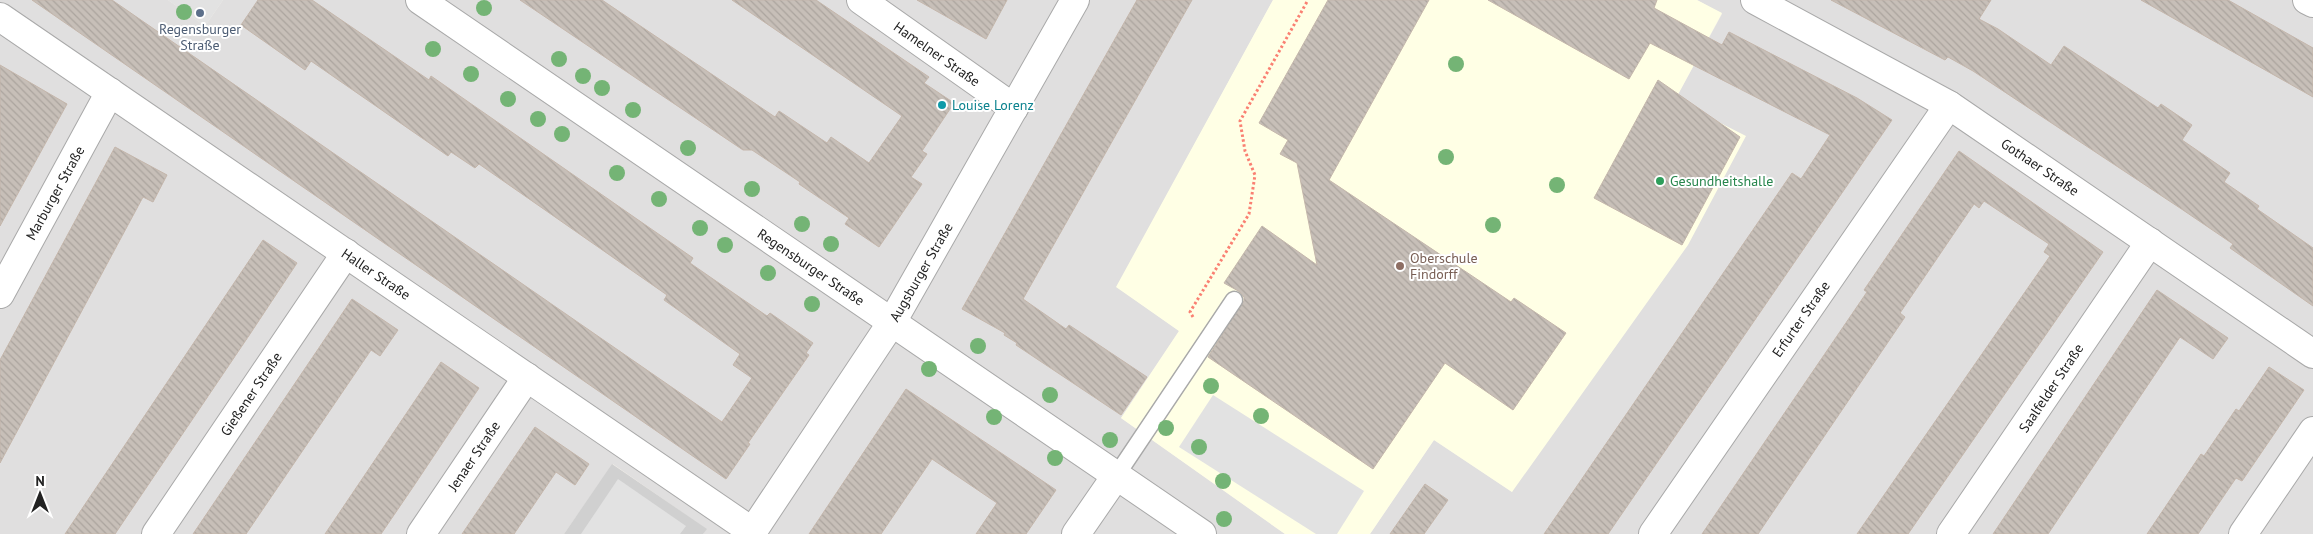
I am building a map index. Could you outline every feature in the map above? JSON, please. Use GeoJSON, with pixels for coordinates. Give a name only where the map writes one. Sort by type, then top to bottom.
{"type":"FeatureCollection","features":[{"type":"Feature","properties":{"kind":"street","name":"Regensburger Straße"},"geometry":{"type":"LineString","coordinates":[[420,0],[1202,534]]}},
{"type":"Feature","properties":{"kind":"street","name":"Hamelner Straße"},"geometry":{"type":"LineString","coordinates":[[861,0],[1014,108]]}},
{"type":"Feature","properties":{"kind":"street","name":"Augsburger Straße"},"geometry":{"type":"LineString","coordinates":[[752,533],[892,322],[1075,0]]}},
{"type":"Feature","properties":{"kind":"street","name":"Gothaer Straße"},"geometry":{"type":"LineString","coordinates":[[1756,0],[1949,105],[2313,354]]}},
{"type":"Feature","properties":{"kind":"street"},"geometry":{"type":"LineString","coordinates":[[2308,0],[2313,3]]}},
{"type":"Feature","properties":{"kind":"street","name":"Haller Straße"},"geometry":{"type":"LineString","coordinates":[[0,17],[752,533]]}},
{"type":"Feature","properties":{"kind":"street","name":"Marburger Straße"},"geometry":{"type":"LineString","coordinates":[[0,294],[110,92]]}},
{"type":"Feature","properties":{"kind":"street","name":"Erfurter Straße"},"geometry":{"type":"LineString","coordinates":[[1653,534],[1949,105]]}},
{"type":"Feature","properties":{"kind":"street","name":"Saalfelder Straße"},"geometry":{"type":"LineString","coordinates":[[1951,534],[2150,242]]}},
{"type":"Feature","properties":{"kind":"street","name":"Gießener Straße"},"geometry":{"type":"LineString","coordinates":[[156,534],[346,253]]}},
{"type":"Feature","properties":{"kind":"street","name":"Jenaer Straße"},"geometry":{"type":"LineString","coordinates":[[421,534],[527,377]]}},
{"type":"Feature","properties":{"kind":"street"},"geometry":{"type":"LineString","coordinates":[[2243,534],[2313,431]]}},
{"type":"Feature","properties":{"kind":"street"},"geometry":{"type":"LineString","coordinates":[[1076,534],[1116,476]]}},
{"type":"Feature","properties":{"kind":"lane"},"geometry":{"type":"LineString","coordinates":[[1116,476],[1234,300]]}},
{"type":"Feature","properties":{"kind":"path"},"geometry":{"type":"LineString","coordinates":[[1206,343],[1190,312],[1249,214],[1254,184],[1255,175],[1245,151],[1240,121],[1308,0]]}},
{"type":"Feature","properties":{"kind":"shaded area"},"geometry":{"type":"Polygon","coordinates":[[[0,0],[168,0],[205,26],[223,0],[1273,0],[1117,287],[1179,331],[1121,418],[1285,534],[703,534],[706,529],[613,464],[564,534],[0,534],[0,0]]]}},
{"type":"Feature","properties":{"kind":"shaded area","name":"Regensburger Straße"},"geometry":{"type":"Polygon","coordinates":[[[168,0],[223,0],[205,26],[168,0]]]}},
{"type":"Feature","properties":{"kind":"shaded area","name":"Oberschule Findorff"},"geometry":{"type":"Polygon","coordinates":[[[1273,0],[1697,0],[1722,13],[1675,100],[1746,136],[1688,245],[1512,492],[1434,440],[1370,534],[1285,534],[1121,418],[1179,331],[1116,287],[1273,0]]]}},
{"type":"Feature","properties":{"kind":"shaded area"},"geometry":{"type":"Polygon","coordinates":[[[1697,0],[2313,0],[2313,534],[1370,534],[1434,440],[1512,492],[1675,100],[1722,14],[1697,0]]]}},
{"type":"Feature","properties":{"kind":"shaded area"},"geometry":{"type":"Polygon","coordinates":[[[1213,395],[1364,491],[1337,534],[1316,534],[1179,447],[1213,395]]]}},
{"type":"Feature","properties":{"kind":"shaded area"},"geometry":{"type":"Polygon","coordinates":[[[612,464],[707,529],[703,534],[564,534],[612,464]]]}},
{"type":"Feature","properties":{"kind":"shaded area"},"geometry":{"type":"Polygon","coordinates":[[[618,479],[686,526],[680,534],[581,534],[618,479]]]}},
{"type":"Feature","properties":{"kind":"building"},"geometry":{"type":"Polygon","coordinates":[[[32,0],[112,0],[722,422],[752,378],[733,365],[740,354],[664,300],[667,295],[479,164],[475,168],[451,152],[448,156],[311,61],[305,70],[241,25],[258,0],[312,0],[429,80],[431,76],[693,258],[690,263],[767,316],[770,313],[813,343],[806,353],[809,355],[748,443],[750,444],[726,479],[32,0]]]}},
{"type":"Feature","properties":{"kind":"building"},"geometry":{"type":"Polygon","coordinates":[[[520,0],[602,0],[775,117],[779,111],[827,143],[831,137],[869,163],[902,116],[732,0],[816,0],[929,77],[924,83],[954,103],[922,151],[927,154],[911,177],[922,184],[879,247],[845,224],[849,218],[799,184],[800,182],[752,150],[743,150],[520,0]]]}},
{"type":"Feature","properties":{"kind":"building"},"geometry":{"type":"Polygon","coordinates":[[[917,0],[1007,0],[986,39],[917,0]]]}},
{"type":"Feature","properties":{"kind":"building"},"geometry":{"type":"Polygon","coordinates":[[[1137,0],[1192,0],[1023,299],[1066,329],[1069,325],[1147,377],[1121,415],[1016,345],[1017,343],[1004,335],[1005,333],[962,309],[1137,0]]]}},
{"type":"Feature","properties":{"kind":"building"},"geometry":{"type":"Polygon","coordinates":[[[1328,0],[1429,0],[1329,180],[1511,302],[1514,298],[1566,333],[1513,410],[1445,363],[1373,469],[1208,357],[1244,301],[1244,297],[1240,292],[1224,283],[1262,226],[1317,265],[1297,163],[1280,154],[1288,140],[1259,123],[1328,0]]]}},
{"type":"Feature","properties":{"kind":"building"},"geometry":{"type":"Polygon","coordinates":[[[1488,0],[1657,0],[1654,8],[1722,45],[1729,32],[1857,98],[1892,120],[1608,534],[1544,534],[1792,173],[1801,179],[1830,135],[1650,43],[1629,79],[1488,0]]]}},
{"type":"Feature","properties":{"kind":"building"},"geometry":{"type":"Polygon","coordinates":[[[1831,0],[1991,0],[1979,19],[1998,29],[2051,65],[2064,46],[2158,108],[2161,104],[2192,125],[2182,140],[2230,173],[2224,182],[2259,206],[2257,209],[2313,248],[2313,306],[2230,248],[2233,244],[1973,71],[1948,57],[1945,60],[1831,0]]]}},
{"type":"Feature","properties":{"kind":"building"},"geometry":{"type":"Polygon","coordinates":[[[2141,0],[2228,0],[2313,48],[2313,97],[2141,0]]]}},
{"type":"Feature","properties":{"kind":"building"},"geometry":{"type":"Polygon","coordinates":[[[0,65],[67,104],[0,226],[0,65]]]}},
{"type":"Feature","properties":{"kind":"building","name":"Gesundheitshalle"},"geometry":{"type":"Polygon","coordinates":[[[1658,80],[1740,137],[1682,245],[1594,198],[1658,80]]]}},
{"type":"Feature","properties":{"kind":"building"},"geometry":{"type":"Polygon","coordinates":[[[115,147],[167,175],[153,202],[143,197],[0,463],[0,360],[115,147]]]}},
{"type":"Feature","properties":{"kind":"building"},"geometry":{"type":"Polygon","coordinates":[[[1959,151],[2103,252],[1908,534],[1857,534],[2050,256],[2044,252],[2049,244],[1984,201],[1979,208],[1974,204],[1959,226],[1900,313],[1905,317],[1758,534],[1702,534],[1867,292],[1864,290],[1959,151]]]}},
{"type":"Feature","properties":{"kind":"building"},"geometry":{"type":"Polygon","coordinates":[[[263,240],[297,263],[250,334],[115,534],[65,534],[263,240]]]}},
{"type":"Feature","properties":{"kind":"building"},"geometry":{"type":"Polygon","coordinates":[[[2157,290],[2228,338],[2213,359],[2180,337],[2048,534],[1993,534],[2157,290]]]}},
{"type":"Feature","properties":{"kind":"building"},"geometry":{"type":"Polygon","coordinates":[[[352,299],[398,330],[380,356],[371,350],[246,534],[193,534],[352,299]]]}},
{"type":"Feature","properties":{"kind":"building"},"geometry":{"type":"Polygon","coordinates":[[[441,362],[479,388],[413,487],[381,534],[325,534],[441,362]]]}},
{"type":"Feature","properties":{"kind":"building"},"geometry":{"type":"Polygon","coordinates":[[[2269,367],[2304,390],[2242,481],[2236,478],[2198,534],[2147,534],[2201,454],[2204,456],[2236,409],[2239,411],[2269,367]]]}},
{"type":"Feature","properties":{"kind":"building"},"geometry":{"type":"Polygon","coordinates":[[[906,389],[1056,490],[1026,534],[976,534],[997,503],[932,459],[881,534],[809,534],[906,389]]]}},
{"type":"Feature","properties":{"kind":"building"},"geometry":{"type":"Polygon","coordinates":[[[535,427],[589,464],[575,485],[556,472],[514,534],[462,534],[535,427]]]}},
{"type":"Feature","properties":{"kind":"building"},"geometry":{"type":"Polygon","coordinates":[[[1425,484],[1448,500],[1424,534],[1390,534],[1425,484]]]}},
{"type":"Feature","properties":{"kind":"place","name":"Regensburger Straße"},"geometry":{"type":"Point","coordinates":[200,13]}},
{"type":"Feature","properties":{"kind":"place","name":"Louise Lorenz"},"geometry":{"type":"Point","coordinates":[942,105]}},
{"type":"Feature","properties":{"kind":"place","name":"Gesundheitshalle"},"geometry":{"type":"Point","coordinates":[1660,181]}},
{"type":"Feature","properties":{"kind":"place","name":"Oberschule Findorff"},"geometry":{"type":"Point","coordinates":[1400,266]}}]}
